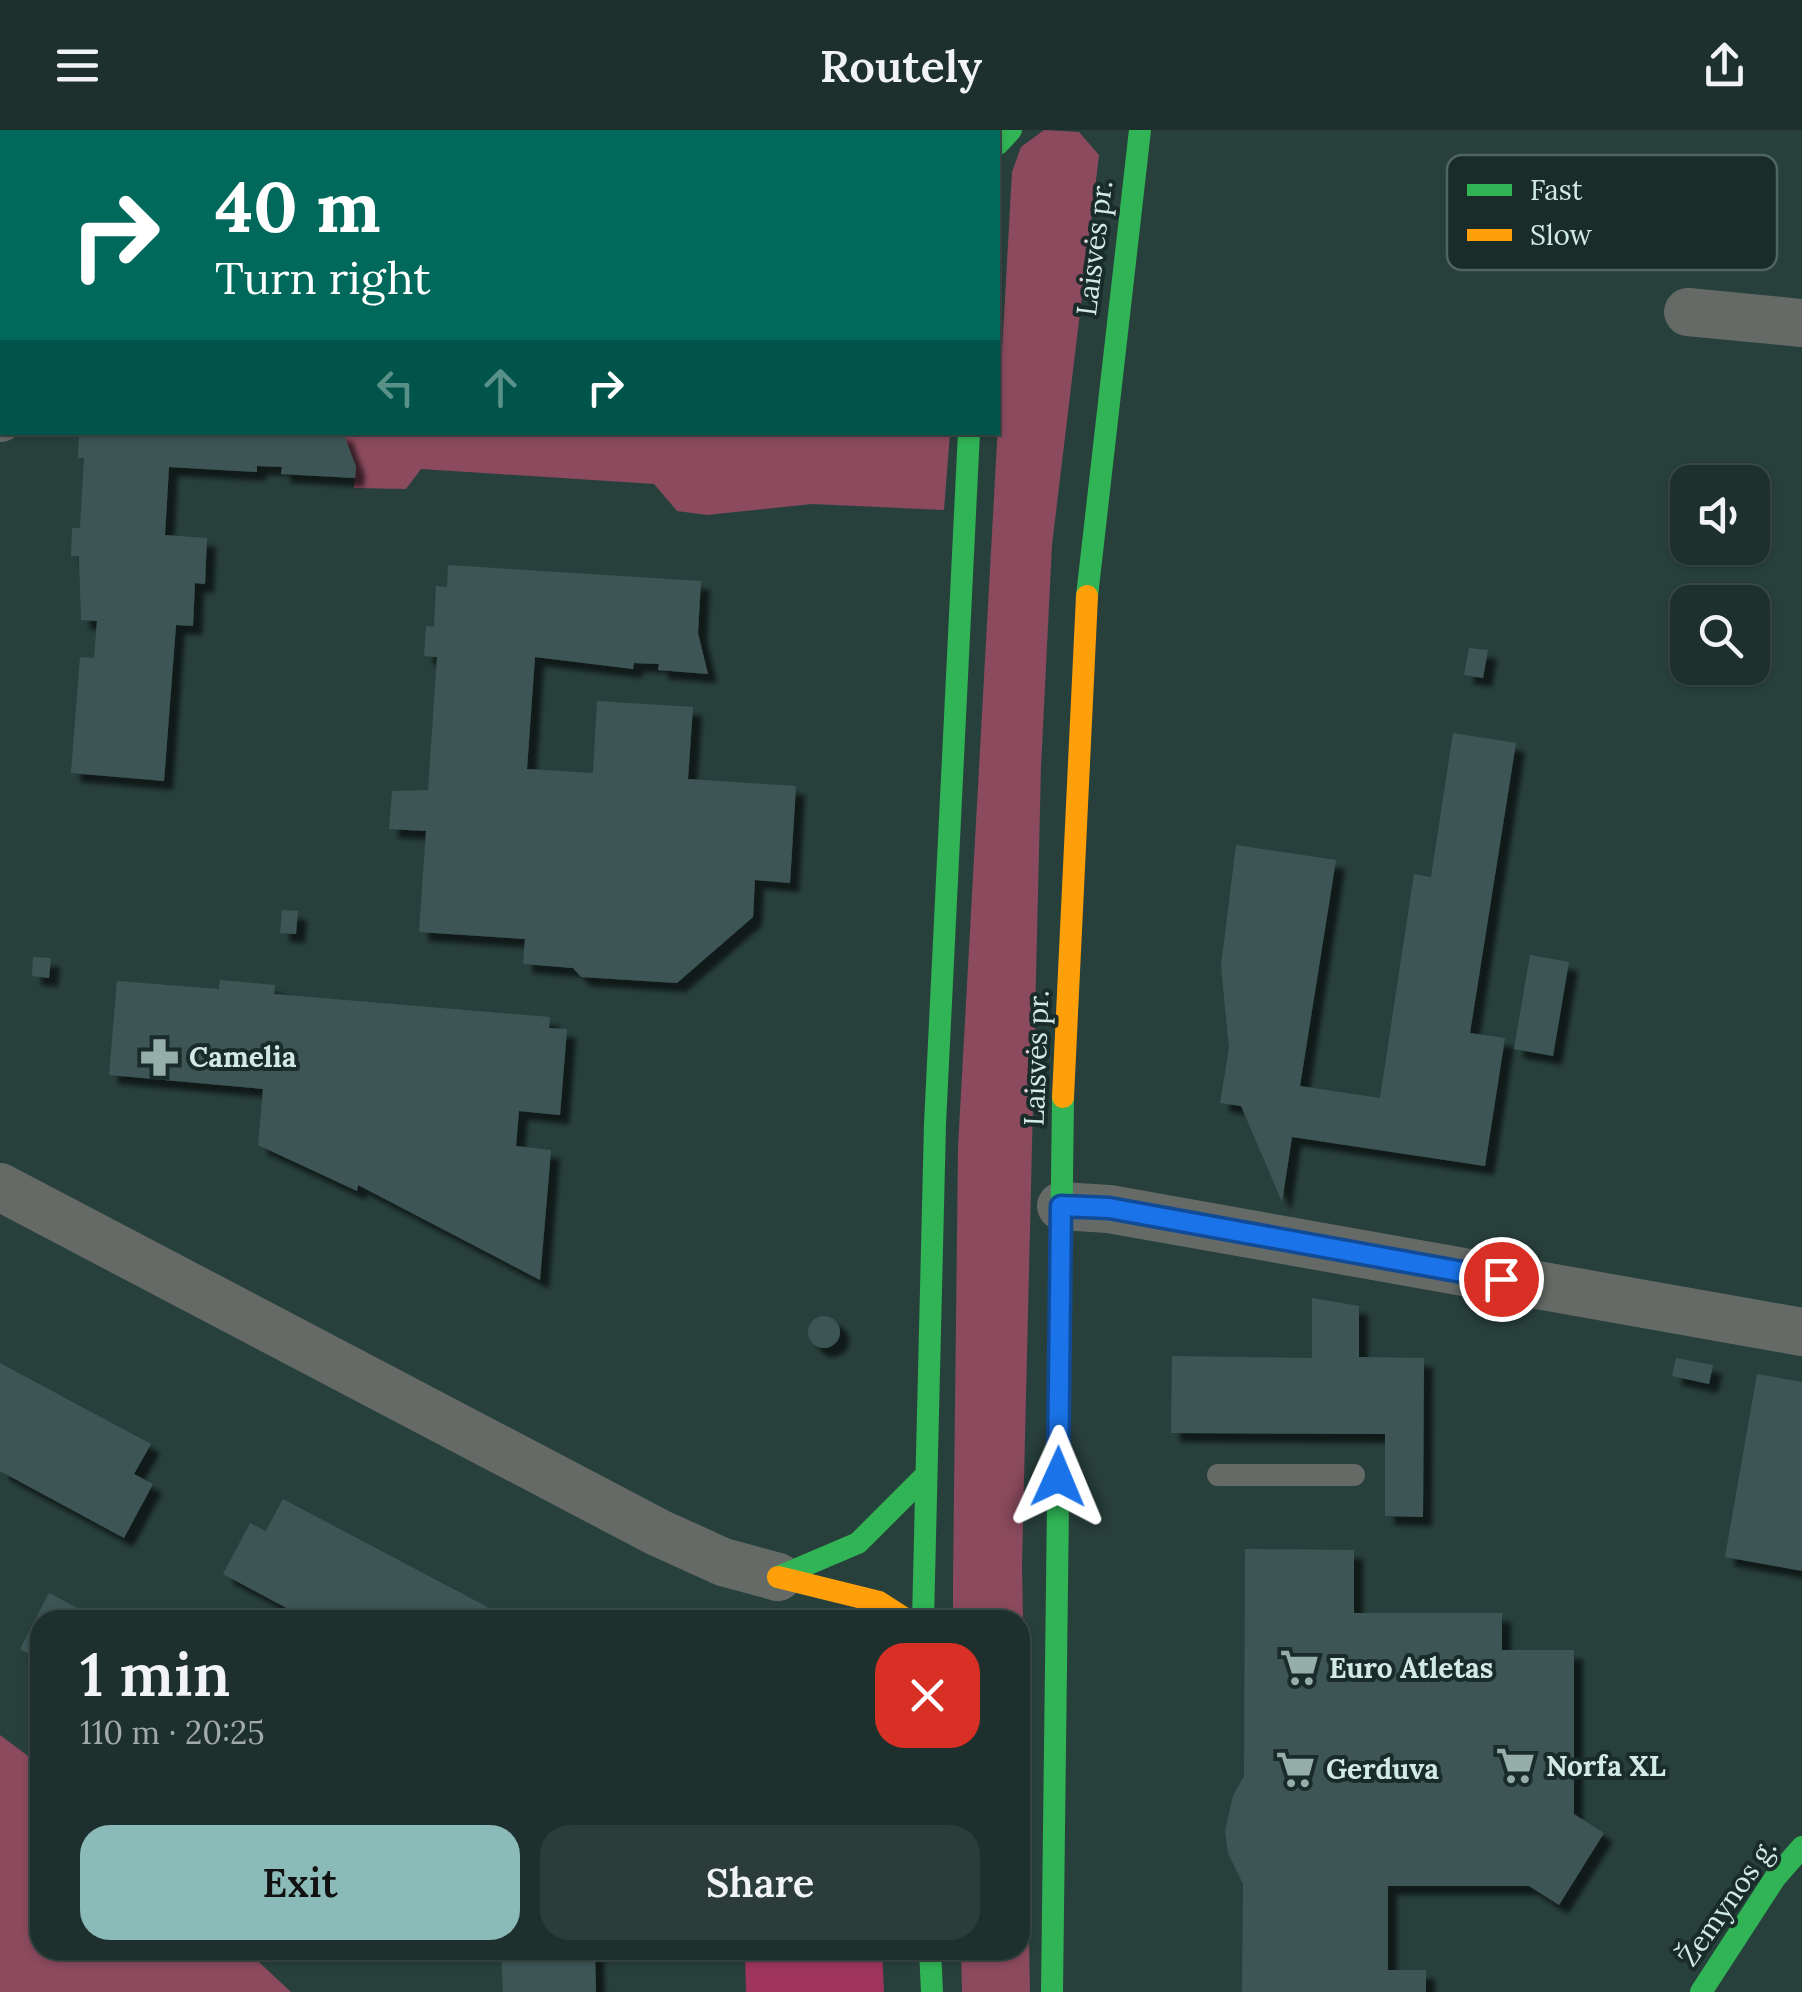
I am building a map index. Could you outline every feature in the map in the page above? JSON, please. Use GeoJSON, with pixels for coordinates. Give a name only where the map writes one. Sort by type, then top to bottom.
{"type":"FeatureCollection","features":[{"type":"Feature","properties":{"kind":"main road","name":"Laisvės pr."},"geometry":{"type":"LineString","coordinates":[[1052,1992],[1061,1206],[1087,592],[1140,130]]}},
{"type":"Feature","properties":{"kind":"main road"},"geometry":{"type":"LineString","coordinates":[[1112,144],[1132,182]]}},
{"type":"Feature","properties":{"kind":"main road"},"geometry":{"type":"LineString","coordinates":[[923,1610],[935,1124],[969,435]]}},
{"type":"Feature","properties":{"kind":"main road"},"geometry":{"type":"LineString","coordinates":[[778,1577],[858,1543],[926,1475]]}},
{"type":"Feature","properties":{"kind":"main road"},"geometry":{"type":"LineString","coordinates":[[778,1577],[834,1594],[863,1595],[897,1610]]}},
{"type":"Feature","properties":{"kind":"main road","name":"Žemynos g."},"geometry":{"type":"LineString","coordinates":[[1701,1992],[1775,1878],[1802,1846]]}},
{"type":"Feature","properties":{"kind":"main road"},"geometry":{"type":"LineString","coordinates":[[930,1960],[932,1992]]}},
{"type":"Feature","properties":{"kind":"street"},"geometry":{"type":"LineString","coordinates":[[1688,312],[1802,323]]}},
{"type":"Feature","properties":{"kind":"street"},"geometry":{"type":"LineString","coordinates":[[0,1187],[659,1533],[723,1562],[778,1577]]}},
{"type":"Feature","properties":{"kind":"street"},"geometry":{"type":"LineString","coordinates":[[1061,1206],[1109,1208],[1802,1332]]}},
{"type":"Feature","properties":{"kind":"lane"},"geometry":{"type":"LineString","coordinates":[[1218,1475],[1354,1475]]}},
{"type":"Feature","properties":{"kind":"shaded area"},"geometry":{"type":"Polygon","coordinates":[[[1044,130],[1079,132],[1099,155],[1052,545],[1041,767],[1023,1610],[953,1610],[958,1147],[1012,172],[1021,147],[1044,130]]]}},
{"type":"Feature","properties":{"kind":"shaded area"},"geometry":{"type":"Polygon","coordinates":[[[344,435],[950,435],[944,510],[812,504],[707,515],[677,511],[654,484],[421,469],[406,489],[354,488],[356,467],[344,435]]]}},
{"type":"Feature","properties":{"kind":"shaded area"},"geometry":{"type":"Polygon","coordinates":[[[0,1735],[30,1758],[30,1960],[257,1960],[291,1992],[0,1992],[0,1735]]]}},
{"type":"Feature","properties":{"kind":"shaded area"},"geometry":{"type":"Polygon","coordinates":[[[745,1960],[882,1960],[884,1992],[746,1992],[745,1960]]]}},
{"type":"Feature","properties":{"kind":"shaded area"},"geometry":{"type":"Polygon","coordinates":[[[961,1960],[1029,1960],[1030,1992],[962,1992],[961,1960]]]}},
{"type":"Feature","properties":{"kind":"building"},"geometry":{"type":"Polygon","coordinates":[[[79,435],[344,435],[356,467],[355,478],[281,474],[282,467],[257,466],[257,472],[169,467],[165,535],[207,538],[205,584],[195,583],[193,626],[176,625],[164,781],[71,773],[80,657],[94,658],[97,621],[81,620],[79,556],[71,556],[72,528],[80,528],[84,458],[78,458],[79,435]]]}},
{"type":"Feature","properties":{"kind":"building"},"geometry":{"type":"Polygon","coordinates":[[[448,565],[701,581],[698,633],[708,674],[658,670],[659,664],[634,663],[633,669],[535,657],[527,769],[593,773],[597,701],[693,707],[688,779],[796,786],[790,883],[755,880],[753,917],[677,983],[581,977],[573,968],[523,964],[525,939],[419,932],[426,831],[389,829],[392,791],[428,790],[437,657],[424,656],[426,626],[434,627],[436,586],[447,587],[448,565]]]}},
{"type":"Feature","properties":{"kind":"building"},"geometry":{"type":"Polygon","coordinates":[[[1469,648],[1488,650],[1483,678],[1464,675],[1469,648]]]}},
{"type":"Feature","properties":{"kind":"building"},"geometry":{"type":"Polygon","coordinates":[[[1453,733],[1516,743],[1470,1033],[1505,1038],[1485,1166],[1292,1137],[1282,1202],[1241,1106],[1220,1103],[1229,1048],[1221,966],[1236,845],[1336,860],[1300,1086],[1380,1098],[1414,874],[1431,877],[1453,733]]]}},
{"type":"Feature","properties":{"kind":"building"},"geometry":{"type":"Polygon","coordinates":[[[282,910],[298,911],[296,934],[280,933],[282,910]]]}},
{"type":"Feature","properties":{"kind":"building"},"geometry":{"type":"Polygon","coordinates":[[[1530,955],[1569,962],[1553,1056],[1514,1049],[1530,955]]]}},
{"type":"Feature","properties":{"kind":"building"},"geometry":{"type":"Polygon","coordinates":[[[33,957],[51,958],[49,978],[32,976],[33,957]]]}},
{"type":"Feature","properties":{"kind":"building"},"geometry":{"type":"Polygon","coordinates":[[[220,980],[275,985],[274,994],[550,1017],[549,1028],[567,1029],[560,1115],[519,1111],[516,1146],[551,1150],[540,1280],[358,1185],[357,1191],[258,1145],[263,1089],[109,1075],[117,981],[219,989],[220,980]]]}},
{"type":"Feature","properties":{"kind":"building"},"geometry":{"type":"Polygon","coordinates":[[[1312,1298],[1359,1306],[1359,1357],[1424,1358],[1423,1517],[1385,1516],[1385,1434],[1171,1433],[1172,1356],[1312,1358],[1312,1298]]]}},
{"type":"Feature","properties":{"kind":"building"},"geometry":{"type":"Polygon","coordinates":[[[824,1316],[835,1321],[840,1332],[835,1343],[824,1348],[813,1343],[808,1332],[813,1321],[824,1316]]]}},
{"type":"Feature","properties":{"kind":"building"},"geometry":{"type":"Polygon","coordinates":[[[1676,1358],[1713,1365],[1709,1384],[1672,1376],[1676,1358]]]}},
{"type":"Feature","properties":{"kind":"building"},"geometry":{"type":"Polygon","coordinates":[[[0,1363],[151,1444],[134,1474],[153,1484],[124,1538],[0,1471],[0,1363]]]}},
{"type":"Feature","properties":{"kind":"building"},"geometry":{"type":"Polygon","coordinates":[[[1757,1374],[1802,1382],[1802,1571],[1725,1557],[1757,1374]]]}},
{"type":"Feature","properties":{"kind":"building"},"geometry":{"type":"Polygon","coordinates":[[[283,1499],[493,1610],[290,1610],[223,1574],[250,1523],[266,1531],[283,1499]]]}},
{"type":"Feature","properties":{"kind":"building"},"geometry":{"type":"Polygon","coordinates":[[[1245,1549],[1354,1550],[1354,1613],[1502,1613],[1502,1650],[1574,1650],[1574,1814],[1604,1833],[1559,1905],[1529,1886],[1388,1886],[1388,1970],[1426,1970],[1426,1992],[1242,1992],[1243,1884],[1228,1853],[1225,1831],[1233,1796],[1244,1776],[1245,1549]]]}},
{"type":"Feature","properties":{"kind":"building"},"geometry":{"type":"Polygon","coordinates":[[[49,1593],[81,1610],[40,1610],[49,1593]]]}},
{"type":"Feature","properties":{"kind":"building"},"geometry":{"type":"Polygon","coordinates":[[[30,1630],[30,1654],[20,1649],[30,1630]]]}},
{"type":"Feature","properties":{"kind":"building"},"geometry":{"type":"Polygon","coordinates":[[[501,1960],[595,1960],[596,1992],[503,1992],[501,1960]]]}},
{"type":"Feature","properties":{"kind":"traffic: fast"},"geometry":{"type":"LineString","coordinates":[[1000,142],[1011,130]]}},
{"type":"Feature","properties":{"kind":"traffic: fast"},"geometry":{"type":"LineString","coordinates":[[1087,596],[1140,130]]}},
{"type":"Feature","properties":{"kind":"traffic: fast"},"geometry":{"type":"LineString","coordinates":[[923,1610],[935,1124],[969,435]]}},
{"type":"Feature","properties":{"kind":"traffic: fast"},"geometry":{"type":"LineString","coordinates":[[1052,1992],[1063,1097]]}},
{"type":"Feature","properties":{"kind":"traffic: fast"},"geometry":{"type":"LineString","coordinates":[[778,1577],[858,1543],[926,1475]]}},
{"type":"Feature","properties":{"kind":"traffic: fast"},"geometry":{"type":"LineString","coordinates":[[1701,1992],[1775,1878],[1802,1847]]}},
{"type":"Feature","properties":{"kind":"traffic: fast"},"geometry":{"type":"LineString","coordinates":[[930,1960],[932,1992]]}},
{"type":"Feature","properties":{"kind":"traffic: slow"},"geometry":{"type":"LineString","coordinates":[[1063,1097],[1087,596]]}},
{"type":"Feature","properties":{"kind":"traffic: slow"},"geometry":{"type":"LineString","coordinates":[[778,1577],[879,1602],[891,1610]]}},
{"type":"Feature","properties":{"kind":"place","name":"Camelia"},"geometry":{"type":"Point","coordinates":[159,1057]}},
{"type":"Feature","properties":{"kind":"place","name":"Euro Atletas"},"geometry":{"type":"Point","coordinates":[1299,1668]}},
{"type":"Feature","properties":{"kind":"place","name":"Norfa XL"},"geometry":{"type":"Point","coordinates":[1516,1766]}},
{"type":"Feature","properties":{"kind":"place","name":"Gerduva"},"geometry":{"type":"Point","coordinates":[1296,1769]}},
{"type":"Feature","properties":{"kind":"route"},"geometry":{"type":"LineString","coordinates":[[1058,1477],[1061,1206],[1109,1208],[1501,1279]]}}]}
